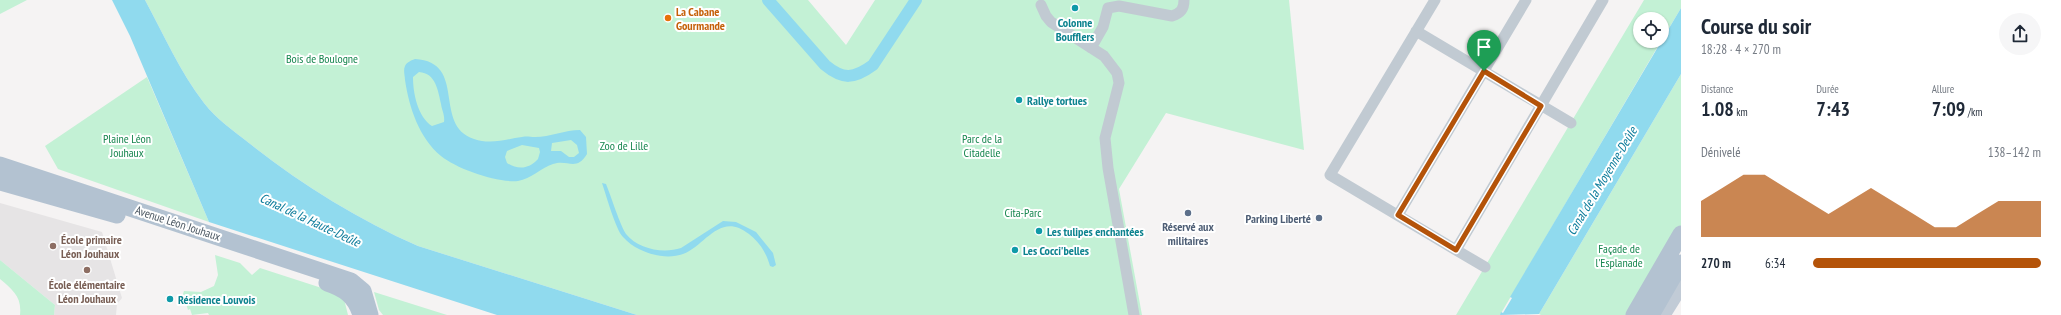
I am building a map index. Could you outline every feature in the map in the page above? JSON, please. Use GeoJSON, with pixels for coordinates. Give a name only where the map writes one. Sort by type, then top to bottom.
{"type":"FeatureCollection","features":[{"type":"Feature","properties":{"kind":"main road","name":"Avenue Léon Jouhaux"},"geometry":{"type":"LineString","coordinates":[[0,165],[334,275],[352,289]]}},
{"type":"Feature","properties":{"kind":"main road","name":"Avenue Léon Jouhaux"},"geometry":{"type":"LineString","coordinates":[[0,182],[134,220],[327,283],[352,289]]}},
{"type":"Feature","properties":{"kind":"main road"},"geometry":{"type":"LineString","coordinates":[[1634,315],[1681,234]]}},
{"type":"Feature","properties":{"kind":"main road"},"geometry":{"type":"LineString","coordinates":[[1651,315],[1681,263]]}},
{"type":"Feature","properties":{"kind":"main road"},"geometry":{"type":"LineString","coordinates":[[352,289],[361,315]]}},
{"type":"Feature","properties":{"kind":"main road"},"geometry":{"type":"LineString","coordinates":[[352,289],[365,296],[370,315]]}},
{"type":"Feature","properties":{"kind":"street"},"geometry":{"type":"LineString","coordinates":[[1091,48],[1103,27],[1108,8],[1119,6],[1172,16],[1179,14],[1184,8],[1184,0]]}},
{"type":"Feature","properties":{"kind":"street"},"geometry":{"type":"LineString","coordinates":[[1435,0],[1330,175],[1485,267]]}},
{"type":"Feature","properties":{"kind":"street"},"geometry":{"type":"LineString","coordinates":[[1398,215],[1526,0]]}},
{"type":"Feature","properties":{"kind":"street"},"geometry":{"type":"LineString","coordinates":[[1456,250],[1603,0]]}},
{"type":"Feature","properties":{"kind":"street"},"geometry":{"type":"LineString","coordinates":[[1041,5],[1046,16],[1051,22],[1104,56],[1117,73],[1119,83],[1105,138],[1108,168],[1134,315]]}},
{"type":"Feature","properties":{"kind":"street"},"geometry":{"type":"LineString","coordinates":[[1416,31],[1571,123]]}},
{"type":"Feature","properties":{"kind":"street"},"geometry":{"type":"LineString","coordinates":[[1663,315],[1681,286]]}},
{"type":"Feature","properties":{"kind":"shaded area","name":"École primaire Léon Jouhaux"},"geometry":{"type":"Polygon","coordinates":[[[0,203],[102,232],[122,298],[117,304],[116,315],[54,315],[55,305],[0,260],[0,203]]]}},
{"type":"Feature","properties":{"kind":"green space"},"geometry":{"type":"Polygon","coordinates":[[[0,0],[27,0],[0,14],[0,0]]]}},
{"type":"Feature","properties":{"kind":"green space"},"geometry":{"type":"Polygon","coordinates":[[[145,0],[808,0],[846,45],[875,0],[1289,0],[1304,150],[1166,113],[1119,189],[1142,315],[637,315],[418,246],[395,236],[330,200],[289,173],[249,143],[209,109],[187,79],[145,0]]]}},
{"type":"Feature","properties":{"kind":"green space"},"geometry":{"type":"Polygon","coordinates":[[[1644,0],[1681,0],[1681,8],[1669,28],[1669,12],[1637,12],[1644,0]]]}},
{"type":"Feature","properties":{"kind":"green space"},"geometry":{"type":"Polygon","coordinates":[[[1633,18],[1633,48],[1657,48],[1500,315],[1456,315],[1633,18]]]}},
{"type":"Feature","properties":{"kind":"green space","name":"Façade de l'Esplanade"},"geometry":{"type":"Polygon","coordinates":[[[1681,74],[1681,227],[1629,315],[1539,314],[1681,74]]]}},
{"type":"Feature","properties":{"kind":"green space","name":"Plaine Léon Jouhaux"},"geometry":{"type":"Polygon","coordinates":[[[147,77],[209,222],[58,169],[45,146],[147,77]]]}},
{"type":"Feature","properties":{"kind":"green space"},"geometry":{"type":"Polygon","coordinates":[[[215,255],[240,263],[252,275],[260,268],[331,291],[344,299],[348,315],[209,315],[208,313],[192,315],[190,309],[188,310],[183,294],[184,291],[201,292],[214,286],[218,275],[215,255]]]}},
{"type":"Feature","properties":{"kind":"green space"},"geometry":{"type":"Polygon","coordinates":[[[0,260],[55,305],[54,315],[20,315],[20,303],[16,294],[0,279],[0,260]]]}},
{"type":"Feature","properties":{"kind":"green space"},"geometry":{"type":"Polygon","coordinates":[[[374,292],[447,315],[383,315],[379,310],[374,292]]]}},
{"type":"Feature","properties":{"kind":"water","name":"Canal de la Haute-Deûle"},"geometry":{"type":"Polygon","coordinates":[[[112,0],[145,0],[187,79],[209,109],[225,124],[269,158],[330,200],[395,236],[418,246],[637,315],[497,315],[209,222],[130,36],[112,0]]]}},
{"type":"Feature","properties":{"kind":"water","name":"Canal de la Moyenne-Deûle"},"geometry":{"type":"Polygon","coordinates":[[[1681,8],[1681,74],[1539,314],[1500,315],[1501,312],[1503,313],[1512,298],[1510,297],[1657,48],[1669,48],[1669,28],[1681,8]]]}},
{"type":"Feature","properties":{"kind":"water"},"geometry":{"type":"Polygon","coordinates":[[[415,59],[431,63],[441,71],[446,82],[455,121],[462,132],[474,139],[492,142],[524,137],[541,137],[580,130],[586,137],[587,154],[583,159],[575,164],[553,164],[523,180],[518,181],[499,180],[457,166],[433,149],[421,131],[412,111],[404,69],[407,63],[415,59]],[[419,72],[413,77],[414,91],[417,104],[423,117],[432,126],[444,122],[444,115],[439,94],[433,79],[425,73],[419,72]],[[571,140],[552,143],[551,151],[561,151],[569,157],[574,157],[579,153],[577,145],[571,140]],[[522,145],[507,151],[505,157],[507,163],[515,167],[527,167],[531,165],[538,159],[540,152],[539,148],[522,145]]]}},
{"type":"Feature","properties":{"kind":"water"},"geometry":{"type":"Polygon","coordinates":[[[602,183],[606,184],[626,234],[644,247],[659,250],[674,250],[681,248],[723,221],[736,222],[756,232],[773,253],[776,265],[773,267],[770,266],[767,256],[762,248],[749,234],[739,228],[730,226],[721,228],[714,232],[691,250],[683,254],[676,256],[659,256],[643,251],[635,247],[620,233],[611,212],[602,183]]]}},
{"type":"Feature","properties":{"kind":"waterway"},"geometry":{"type":"LineString","coordinates":[[768,0],[825,65],[837,73],[849,76],[860,73],[873,65],[916,0]]}},
{"type":"Feature","properties":{"kind":"place","name":"Colonne Boufflers"},"geometry":{"type":"Point","coordinates":[1075,8]}},
{"type":"Feature","properties":{"kind":"place","name":"La Cabane Gourmande"},"geometry":{"type":"Point","coordinates":[668,18]}},
{"type":"Feature","properties":{"kind":"place","name":"Rallye tortues"},"geometry":{"type":"Point","coordinates":[1019,100]}},
{"type":"Feature","properties":{"kind":"place","name":"Réservé aux militaires"},"geometry":{"type":"Point","coordinates":[1188,213]}},
{"type":"Feature","properties":{"kind":"place","name":"Parking Liberté"},"geometry":{"type":"Point","coordinates":[1319,218]}},
{"type":"Feature","properties":{"kind":"place","name":"Les tulipes enchantées"},"geometry":{"type":"Point","coordinates":[1039,231]}},
{"type":"Feature","properties":{"kind":"place","name":"École primaire Léon Jouhaux"},"geometry":{"type":"Point","coordinates":[53,246]}},
{"type":"Feature","properties":{"kind":"place","name":"Les Cocci'belles"},"geometry":{"type":"Point","coordinates":[1015,250]}},
{"type":"Feature","properties":{"kind":"place","name":"École élémentaire Léon Jouhaux"},"geometry":{"type":"Point","coordinates":[87,270]}},
{"type":"Feature","properties":{"kind":"place","name":"Résidence Louvois"},"geometry":{"type":"Point","coordinates":[170,299]}},
{"type":"Feature","properties":{"kind":"route"},"geometry":{"type":"LineString","coordinates":[[1484,71],[1541,106],[1456,250],[1398,215],[1484,71]]}},
{"type":"Feature","properties":{"kind":"park label","name":"Bois de Boulogne"},"geometry":{"type":"Point","coordinates":[322,58]}},
{"type":"Feature","properties":{"kind":"park label","name":"Zoo de Lille"},"geometry":{"type":"Point","coordinates":[624,145]}},
{"type":"Feature","properties":{"kind":"park label","name":"Parc de la Citadelle"},"geometry":{"type":"Point","coordinates":[982,145]}},
{"type":"Feature","properties":{"kind":"park label","name":"Cita-Parc"},"geometry":{"type":"Point","coordinates":[1023,212]}}]}
